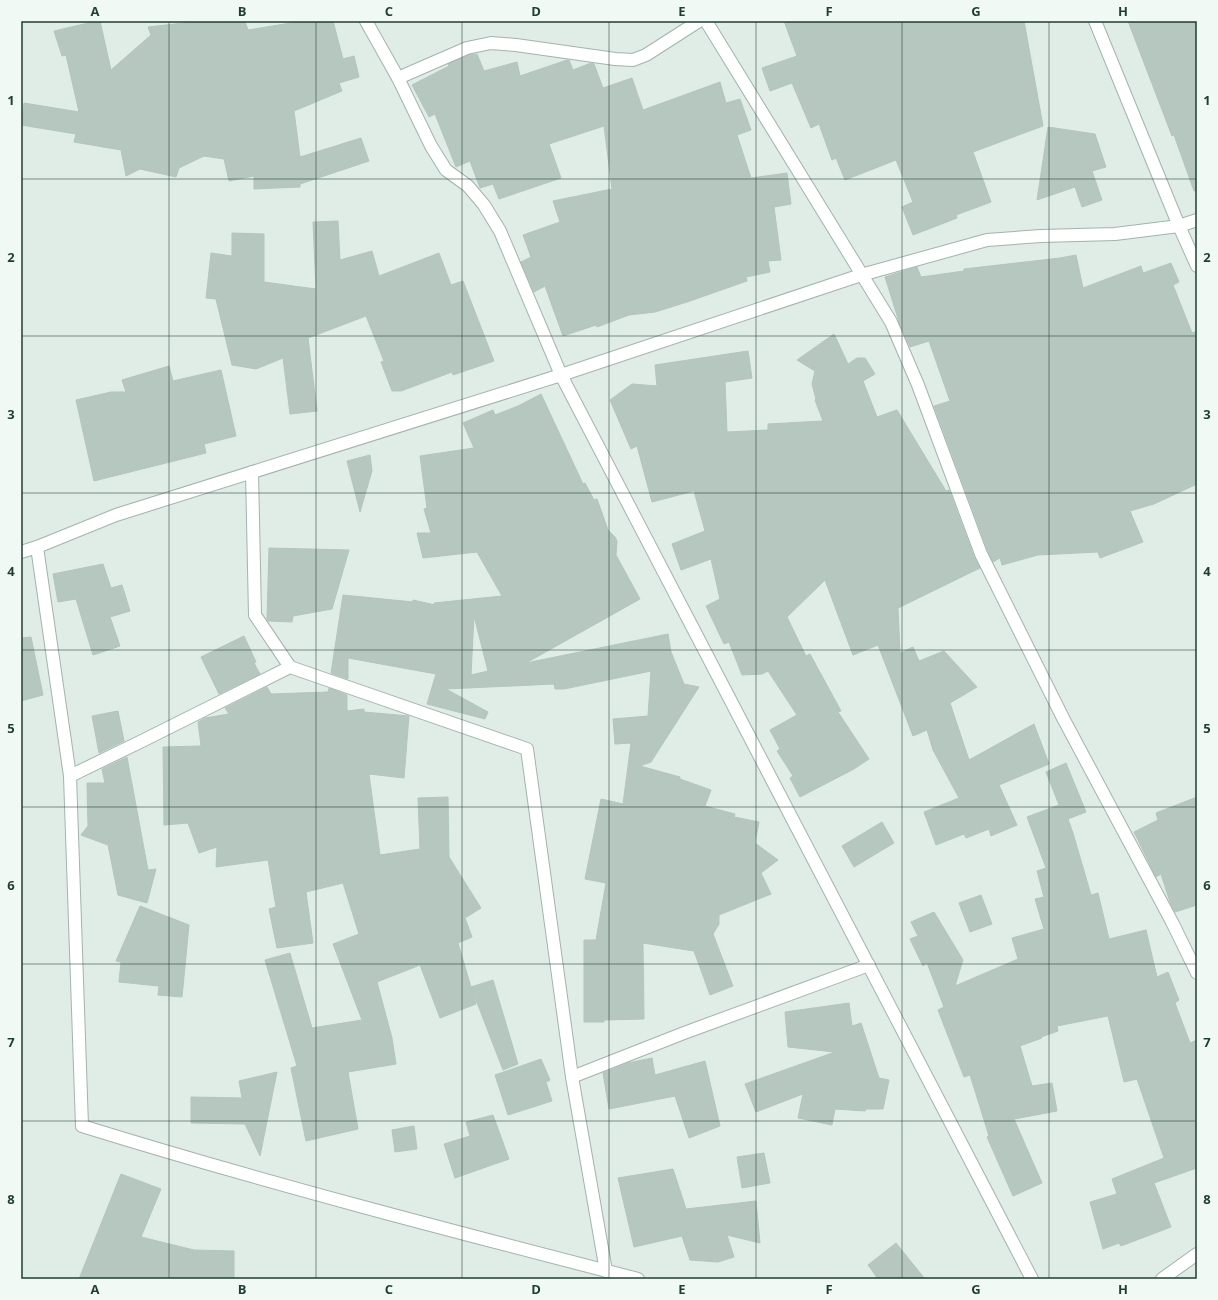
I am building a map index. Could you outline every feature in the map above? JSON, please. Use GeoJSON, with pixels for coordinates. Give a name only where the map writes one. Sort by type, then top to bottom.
{"type":"FeatureCollection","features":[{"type":"Feature","properties":{"kind":"street"},"geometry":{"type":"LineString","coordinates":[[366,21],[398,78],[431,146],[446,170],[468,186],[484,205],[500,231],[560,375],[1032,1279]]}},
{"type":"Feature","properties":{"kind":"street"},"geometry":{"type":"LineString","coordinates":[[398,78],[467,48],[491,43],[516,45],[615,59],[634,60],[646,55],[699,21]]}},
{"type":"Feature","properties":{"kind":"street"},"geometry":{"type":"LineString","coordinates":[[706,21],[891,322],[918,385],[981,554],[1063,718],[1172,922],[1197,973]]}},
{"type":"Feature","properties":{"kind":"street"},"geometry":{"type":"LineString","coordinates":[[1095,21],[1179,226],[1197,266]]}},
{"type":"Feature","properties":{"kind":"street"},"geometry":{"type":"LineString","coordinates":[[21,552],[38,547],[116,515],[560,375],[861,275],[988,240],[1041,236],[1114,234],[1179,226],[1197,220]]}},
{"type":"Feature","properties":{"kind":"street"},"geometry":{"type":"LineString","coordinates":[[252,472],[255,615],[290,667],[526,749],[572,1077],[606,1271]]}},
{"type":"Feature","properties":{"kind":"street"},"geometry":{"type":"LineString","coordinates":[[38,547],[70,776],[82,1126],[182,1156],[454,1232],[638,1279]]}},
{"type":"Feature","properties":{"kind":"street"},"geometry":{"type":"LineString","coordinates":[[70,776],[290,667]]}},
{"type":"Feature","properties":{"kind":"street"},"geometry":{"type":"LineString","coordinates":[[572,1077],[684,1033],[869,966]]}},
{"type":"Feature","properties":{"kind":"street"},"geometry":{"type":"LineString","coordinates":[[1162,1279],[1197,1254]]}},
{"type":"Feature","properties":{"kind":"building"},"geometry":{"type":"Polygon","coordinates":[[[100,21],[111,70],[151,35],[148,27],[201,21],[245,21],[248,30],[303,21],[333,21],[343,59],[354,56],[359,77],[339,83],[342,91],[294,111],[300,157],[361,138],[369,161],[300,184],[300,187],[254,189],[254,176],[229,181],[224,159],[204,156],[179,168],[176,177],[140,169],[126,176],[121,150],[74,142],[76,134],[21,125],[24,103],[79,112],[66,55],[62,56],[54,31],[100,21]]]}},
{"type":"Feature","properties":{"kind":"building"},"geometry":{"type":"Polygon","coordinates":[[[784,21],[1024,21],[1043,126],[973,152],[991,202],[956,215],[957,218],[913,235],[902,207],[913,202],[896,160],[845,180],[836,158],[832,160],[819,124],[811,128],[792,83],[770,91],[762,68],[797,56],[784,21]]]}},
{"type":"Feature","properties":{"kind":"building"},"geometry":{"type":"Polygon","coordinates":[[[1128,21],[1197,21],[1197,190],[1194,191],[1174,135],[1172,136],[1128,21]]]}},
{"type":"Feature","properties":{"kind":"building"},"geometry":{"type":"Polygon","coordinates":[[[477,54],[484,71],[517,62],[520,76],[567,60],[569,60],[573,70],[591,63],[594,64],[603,88],[632,78],[643,110],[720,82],[726,103],[740,99],[751,130],[737,135],[751,178],[787,173],[791,204],[774,207],[781,260],[768,261],[770,272],[746,277],[747,281],[687,302],[655,312],[629,315],[597,327],[596,325],[563,336],[545,286],[534,292],[521,262],[531,257],[523,235],[560,222],[553,201],[612,189],[604,126],[549,144],[561,178],[499,199],[493,184],[480,188],[470,161],[456,167],[435,114],[429,117],[412,85],[449,66],[448,64],[469,55],[477,54]]]}},
{"type":"Feature","properties":{"kind":"building"},"geometry":{"type":"Polygon","coordinates":[[[1048,127],[1095,134],[1106,167],[1092,171],[1102,200],[1082,207],[1075,187],[1037,200],[1048,127]]]}},
{"type":"Feature","properties":{"kind":"building"},"geometry":{"type":"Polygon","coordinates":[[[338,221],[340,260],[372,251],[379,276],[439,253],[451,285],[463,281],[494,361],[453,375],[452,372],[401,391],[392,391],[381,362],[384,361],[366,316],[308,338],[317,411],[290,414],[283,358],[256,369],[232,365],[216,299],[206,298],[211,253],[232,256],[232,233],[264,234],[264,282],[316,289],[313,222],[338,221]]]}},
{"type":"Feature","properties":{"kind":"building"},"geometry":{"type":"Polygon","coordinates":[[[1076,255],[1083,288],[1141,266],[1143,273],[1171,263],[1179,282],[1173,285],[1192,333],[1197,331],[1197,484],[1154,504],[1130,511],[1143,542],[1100,558],[1098,552],[1038,555],[1002,565],[1000,558],[993,562],[988,551],[934,406],[950,401],[929,341],[910,347],[900,325],[885,277],[917,267],[921,277],[964,271],[964,269],[1076,255]]]}},
{"type":"Feature","properties":{"kind":"building"},"geometry":{"type":"Polygon","coordinates":[[[834,334],[848,364],[857,358],[865,358],[875,374],[863,381],[877,417],[897,410],[946,491],[949,490],[974,557],[980,568],[898,608],[900,653],[913,647],[919,661],[944,651],[977,687],[950,703],[969,760],[1034,724],[1049,764],[999,785],[1017,825],[991,836],[989,829],[966,838],[964,834],[936,845],[924,812],[959,798],[933,750],[927,730],[913,736],[878,645],[853,655],[825,580],[787,617],[806,656],[810,654],[841,711],[838,712],[869,759],[854,769],[800,797],[790,778],[793,776],[777,751],[780,749],[770,730],[797,715],[768,671],[762,674],[742,675],[729,642],[724,644],[706,606],[720,599],[711,559],[681,570],[672,544],[705,531],[694,491],[652,502],[637,446],[631,449],[610,400],[632,384],[657,386],[655,365],[748,351],[752,378],[725,382],[727,432],[768,430],[768,424],[823,421],[815,400],[812,384],[815,371],[797,360],[834,334]]]}},
{"type":"Feature","properties":{"kind":"building"},"geometry":{"type":"Polygon","coordinates":[[[169,366],[173,381],[221,370],[236,436],[204,444],[206,453],[94,481],[76,400],[111,392],[126,392],[122,380],[169,366]]]}},
{"type":"Feature","properties":{"kind":"building"},"geometry":{"type":"Polygon","coordinates":[[[541,394],[583,484],[585,483],[594,500],[597,499],[608,530],[617,541],[616,555],[640,599],[526,663],[668,634],[671,652],[684,684],[699,687],[651,762],[640,766],[680,777],[680,779],[711,790],[705,806],[735,814],[734,817],[759,822],[755,843],[778,860],[761,873],[771,894],[719,915],[719,924],[713,934],[733,986],[710,995],[694,951],[643,943],[644,1019],[584,1022],[584,940],[596,940],[606,883],[585,879],[601,799],[623,804],[631,743],[615,744],[613,719],[648,716],[651,671],[564,689],[555,689],[554,684],[446,689],[488,712],[485,719],[427,704],[436,674],[348,658],[348,679],[331,673],[343,595],[413,602],[413,600],[435,605],[434,603],[502,596],[477,552],[423,558],[417,533],[431,533],[424,509],[427,508],[420,456],[474,448],[463,423],[493,410],[495,415],[518,406],[541,394]],[[474,616],[471,675],[488,671],[474,616]]]}},
{"type":"Feature","properties":{"kind":"building"},"geometry":{"type":"Polygon","coordinates":[[[370,455],[372,471],[360,512],[347,461],[370,455]]]}},
{"type":"Feature","properties":{"kind":"building"},"geometry":{"type":"Polygon","coordinates":[[[269,548],[349,550],[332,609],[293,616],[292,622],[268,621],[269,548]]]}},
{"type":"Feature","properties":{"kind":"building"},"geometry":{"type":"Polygon","coordinates":[[[103,564],[111,588],[122,585],[130,611],[110,617],[120,646],[93,655],[76,599],[58,602],[53,574],[103,564]]]}},
{"type":"Feature","properties":{"kind":"building"},"geometry":{"type":"Polygon","coordinates":[[[244,636],[256,662],[254,663],[260,674],[219,694],[201,657],[244,636]]]}},
{"type":"Feature","properties":{"kind":"building"},"geometry":{"type":"Polygon","coordinates":[[[31,637],[43,695],[21,701],[21,638],[31,637]]]}},
{"type":"Feature","properties":{"kind":"building"},"geometry":{"type":"Polygon","coordinates":[[[267,687],[271,694],[328,692],[329,688],[347,695],[347,711],[364,709],[364,712],[409,716],[404,778],[369,774],[380,855],[420,849],[418,798],[448,797],[449,857],[481,908],[465,918],[472,937],[458,943],[476,1004],[440,1018],[420,965],[377,982],[392,1038],[396,1064],[348,1072],[358,1129],[306,1141],[291,1068],[297,1066],[265,960],[290,953],[312,1028],[362,1020],[333,944],[359,934],[343,883],[306,892],[313,943],[277,948],[269,909],[276,907],[268,860],[216,867],[217,847],[199,853],[188,823],[164,825],[163,747],[201,746],[198,722],[205,718],[229,714],[225,708],[267,687]]]}},
{"type":"Feature","properties":{"kind":"building"},"geometry":{"type":"Polygon","coordinates":[[[118,711],[124,741],[99,753],[92,716],[118,711]]]}},
{"type":"Feature","properties":{"kind":"building"},"geometry":{"type":"Polygon","coordinates":[[[127,757],[148,870],[156,869],[147,903],[118,895],[108,845],[81,835],[88,826],[87,783],[105,783],[102,769],[127,757]]]}},
{"type":"Feature","properties":{"kind":"building"},"geometry":{"type":"Polygon","coordinates":[[[1066,763],[1086,812],[1068,819],[1091,895],[1098,893],[1109,939],[1146,930],[1157,977],[1168,972],[1179,1000],[1175,1003],[1190,1043],[1197,1040],[1197,1168],[1154,1183],[1171,1227],[1121,1246],[1119,1243],[1103,1249],[1090,1202],[1117,1194],[1112,1179],[1164,1158],[1137,1079],[1124,1082],[1108,1016],[1057,1026],[1058,1031],[1020,1046],[1032,1086],[1052,1083],[1057,1111],[1014,1119],[1042,1183],[1013,1196],[987,1137],[989,1136],[970,1075],[964,1077],[938,1010],[944,1007],[927,963],[923,966],[910,939],[918,936],[911,922],[934,912],[963,960],[955,986],[1018,959],[1012,938],[1044,929],[1035,899],[1044,897],[1037,871],[1046,868],[1027,817],[1059,805],[1046,772],[1066,763]]]}},
{"type":"Feature","properties":{"kind":"building"},"geometry":{"type":"Polygon","coordinates":[[[1197,797],[1197,905],[1175,912],[1170,902],[1161,874],[1156,877],[1134,832],[1158,820],[1156,813],[1197,797]]]}},
{"type":"Feature","properties":{"kind":"building"},"geometry":{"type":"Polygon","coordinates":[[[882,822],[894,843],[854,867],[842,846],[882,822]]]}},
{"type":"Feature","properties":{"kind":"building"},"geometry":{"type":"Polygon","coordinates":[[[981,895],[992,924],[970,932],[959,903],[981,895]]]}},
{"type":"Feature","properties":{"kind":"building"},"geometry":{"type":"Polygon","coordinates":[[[140,906],[189,925],[182,997],[158,995],[159,986],[119,982],[121,962],[116,961],[140,906]]]}},
{"type":"Feature","properties":{"kind":"building"},"geometry":{"type":"Polygon","coordinates":[[[493,980],[518,1064],[503,1070],[471,987],[493,980]]]}},
{"type":"Feature","properties":{"kind":"building"},"geometry":{"type":"Polygon","coordinates":[[[849,1003],[852,1026],[861,1023],[879,1078],[889,1080],[883,1109],[866,1109],[865,1111],[835,1109],[832,1125],[798,1118],[803,1094],[756,1112],[745,1084],[835,1052],[788,1047],[785,1012],[849,1003]]]}},
{"type":"Feature","properties":{"kind":"building"},"geometry":{"type":"Polygon","coordinates":[[[652,1058],[655,1075],[705,1061],[720,1126],[689,1138],[675,1096],[609,1109],[603,1073],[628,1063],[652,1058]]]}},
{"type":"Feature","properties":{"kind":"building"},"geometry":{"type":"Polygon","coordinates":[[[541,1059],[550,1080],[546,1082],[552,1101],[508,1115],[495,1075],[541,1059]]]}},
{"type":"Feature","properties":{"kind":"building"},"geometry":{"type":"Polygon","coordinates":[[[277,1072],[260,1156],[245,1124],[191,1123],[191,1097],[242,1098],[239,1081],[277,1072]]]}},
{"type":"Feature","properties":{"kind":"building"},"geometry":{"type":"Polygon","coordinates":[[[493,1115],[509,1159],[455,1178],[444,1144],[470,1136],[466,1122],[493,1115]]]}},
{"type":"Feature","properties":{"kind":"building"},"geometry":{"type":"Polygon","coordinates":[[[414,1126],[417,1149],[395,1152],[392,1130],[414,1126]]]}},
{"type":"Feature","properties":{"kind":"building"},"geometry":{"type":"Polygon","coordinates":[[[764,1153],[770,1183],[742,1188],[737,1157],[764,1153]]]}},
{"type":"Feature","properties":{"kind":"building"},"geometry":{"type":"Polygon","coordinates":[[[673,1169],[686,1209],[756,1201],[760,1243],[727,1235],[734,1257],[718,1262],[690,1260],[682,1236],[634,1247],[618,1178],[673,1169]]]}},
{"type":"Feature","properties":{"kind":"building"},"geometry":{"type":"Polygon","coordinates":[[[121,1174],[161,1189],[141,1237],[194,1250],[234,1251],[234,1279],[79,1279],[121,1174]]]}},
{"type":"Feature","properties":{"kind":"building"},"geometry":{"type":"Polygon","coordinates":[[[896,1243],[925,1279],[878,1279],[868,1265],[896,1243]]]}}]}
